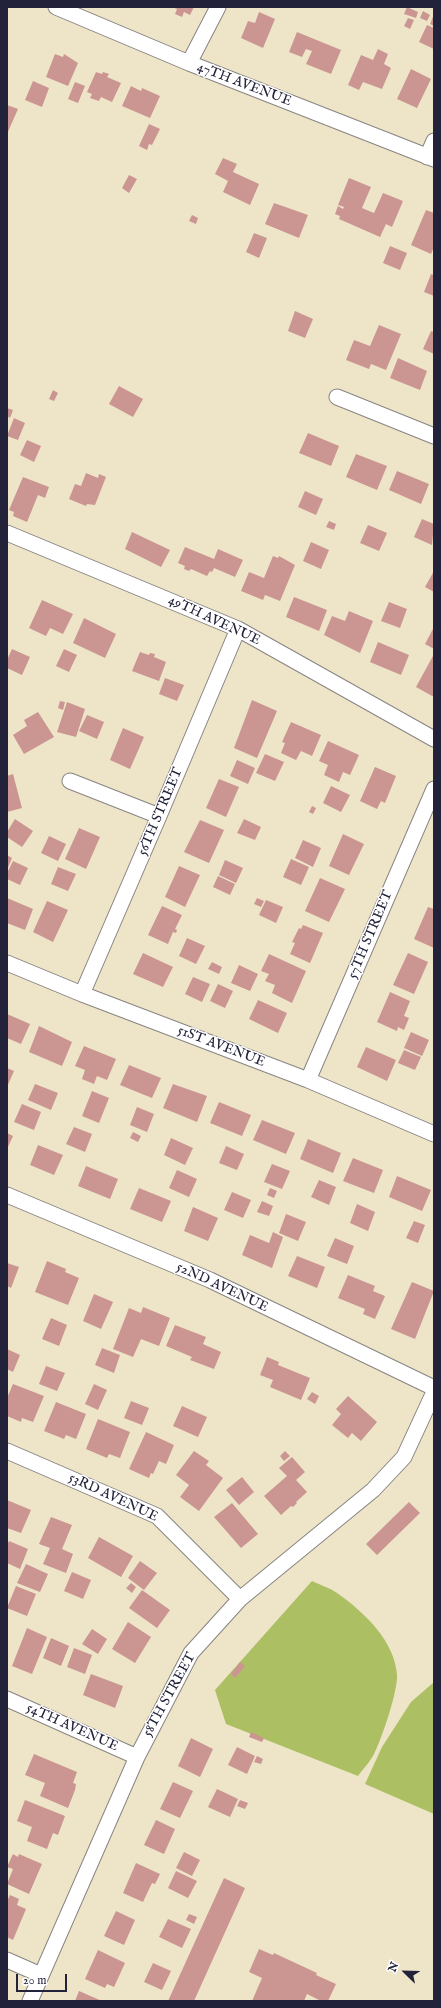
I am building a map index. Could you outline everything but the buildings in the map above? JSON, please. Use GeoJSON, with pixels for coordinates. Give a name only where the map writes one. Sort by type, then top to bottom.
{"type":"FeatureCollection","features":[{"type":"Feature","properties":{"kind":"street","name":"47TH AVENUE"},"geometry":{"type":"LineString","coordinates":[[56,7],[189,64],[430,158]]}},
{"type":"Feature","properties":{"kind":"street"},"geometry":{"type":"LineString","coordinates":[[189,64],[218,7]]}},
{"type":"Feature","properties":{"kind":"street"},"geometry":{"type":"LineString","coordinates":[[430,158],[434,142]]}},
{"type":"Feature","properties":{"kind":"street"},"geometry":{"type":"LineString","coordinates":[[337,398],[434,436]]}},
{"type":"Feature","properties":{"kind":"street","name":"49TH AVENUE"},"geometry":{"type":"LineString","coordinates":[[7,533],[238,629],[434,739]]}},
{"type":"Feature","properties":{"kind":"street","name":"56TH STREET"},"geometry":{"type":"LineString","coordinates":[[82,994],[238,629]]}},
{"type":"Feature","properties":{"kind":"street"},"geometry":{"type":"LineString","coordinates":[[70,781],[159,816]]}},
{"type":"Feature","properties":{"kind":"street","name":"57TH STREET"},"geometry":{"type":"LineString","coordinates":[[308,1080],[434,789]]}},
{"type":"Feature","properties":{"kind":"street","name":"51ST AVENUE"},"geometry":{"type":"LineString","coordinates":[[7,963],[82,994],[308,1080],[434,1134]]}},
{"type":"Feature","properties":{"kind":"street","name":"52ND AVENUE"},"geometry":{"type":"LineString","coordinates":[[7,1195],[210,1280],[434,1388]]}},
{"type":"Feature","properties":{"kind":"street","name":"58TH STREET"},"geometry":{"type":"LineString","coordinates":[[30,2001],[137,1757],[191,1653],[240,1599],[373,1490],[404,1457],[434,1392]]}},
{"type":"Feature","properties":{"kind":"street","name":"53RD AVENUE"},"geometry":{"type":"LineString","coordinates":[[7,1451],[157,1516],[240,1599]]}},
{"type":"Feature","properties":{"kind":"street","name":"54TH AVENUE"},"geometry":{"type":"LineString","coordinates":[[7,1699],[137,1757]]}},
{"type":"Feature","properties":{"kind":"street"},"geometry":{"type":"LineString","coordinates":[[7,1960],[41,1974]]}},
{"type":"Feature","properties":{"kind":"green space"},"geometry":{"type":"Polygon","coordinates":[[[312,1581],[337,1593],[367,1618],[384,1639],[395,1662],[397,1682],[389,1714],[374,1754],[358,1776],[226,1724],[215,1690],[312,1581]]]}},
{"type":"Feature","properties":{"kind":"green space"},"geometry":{"type":"Polygon","coordinates":[[[434,1682],[434,1814],[365,1784],[382,1747],[411,1702],[434,1682]]]}}]}
